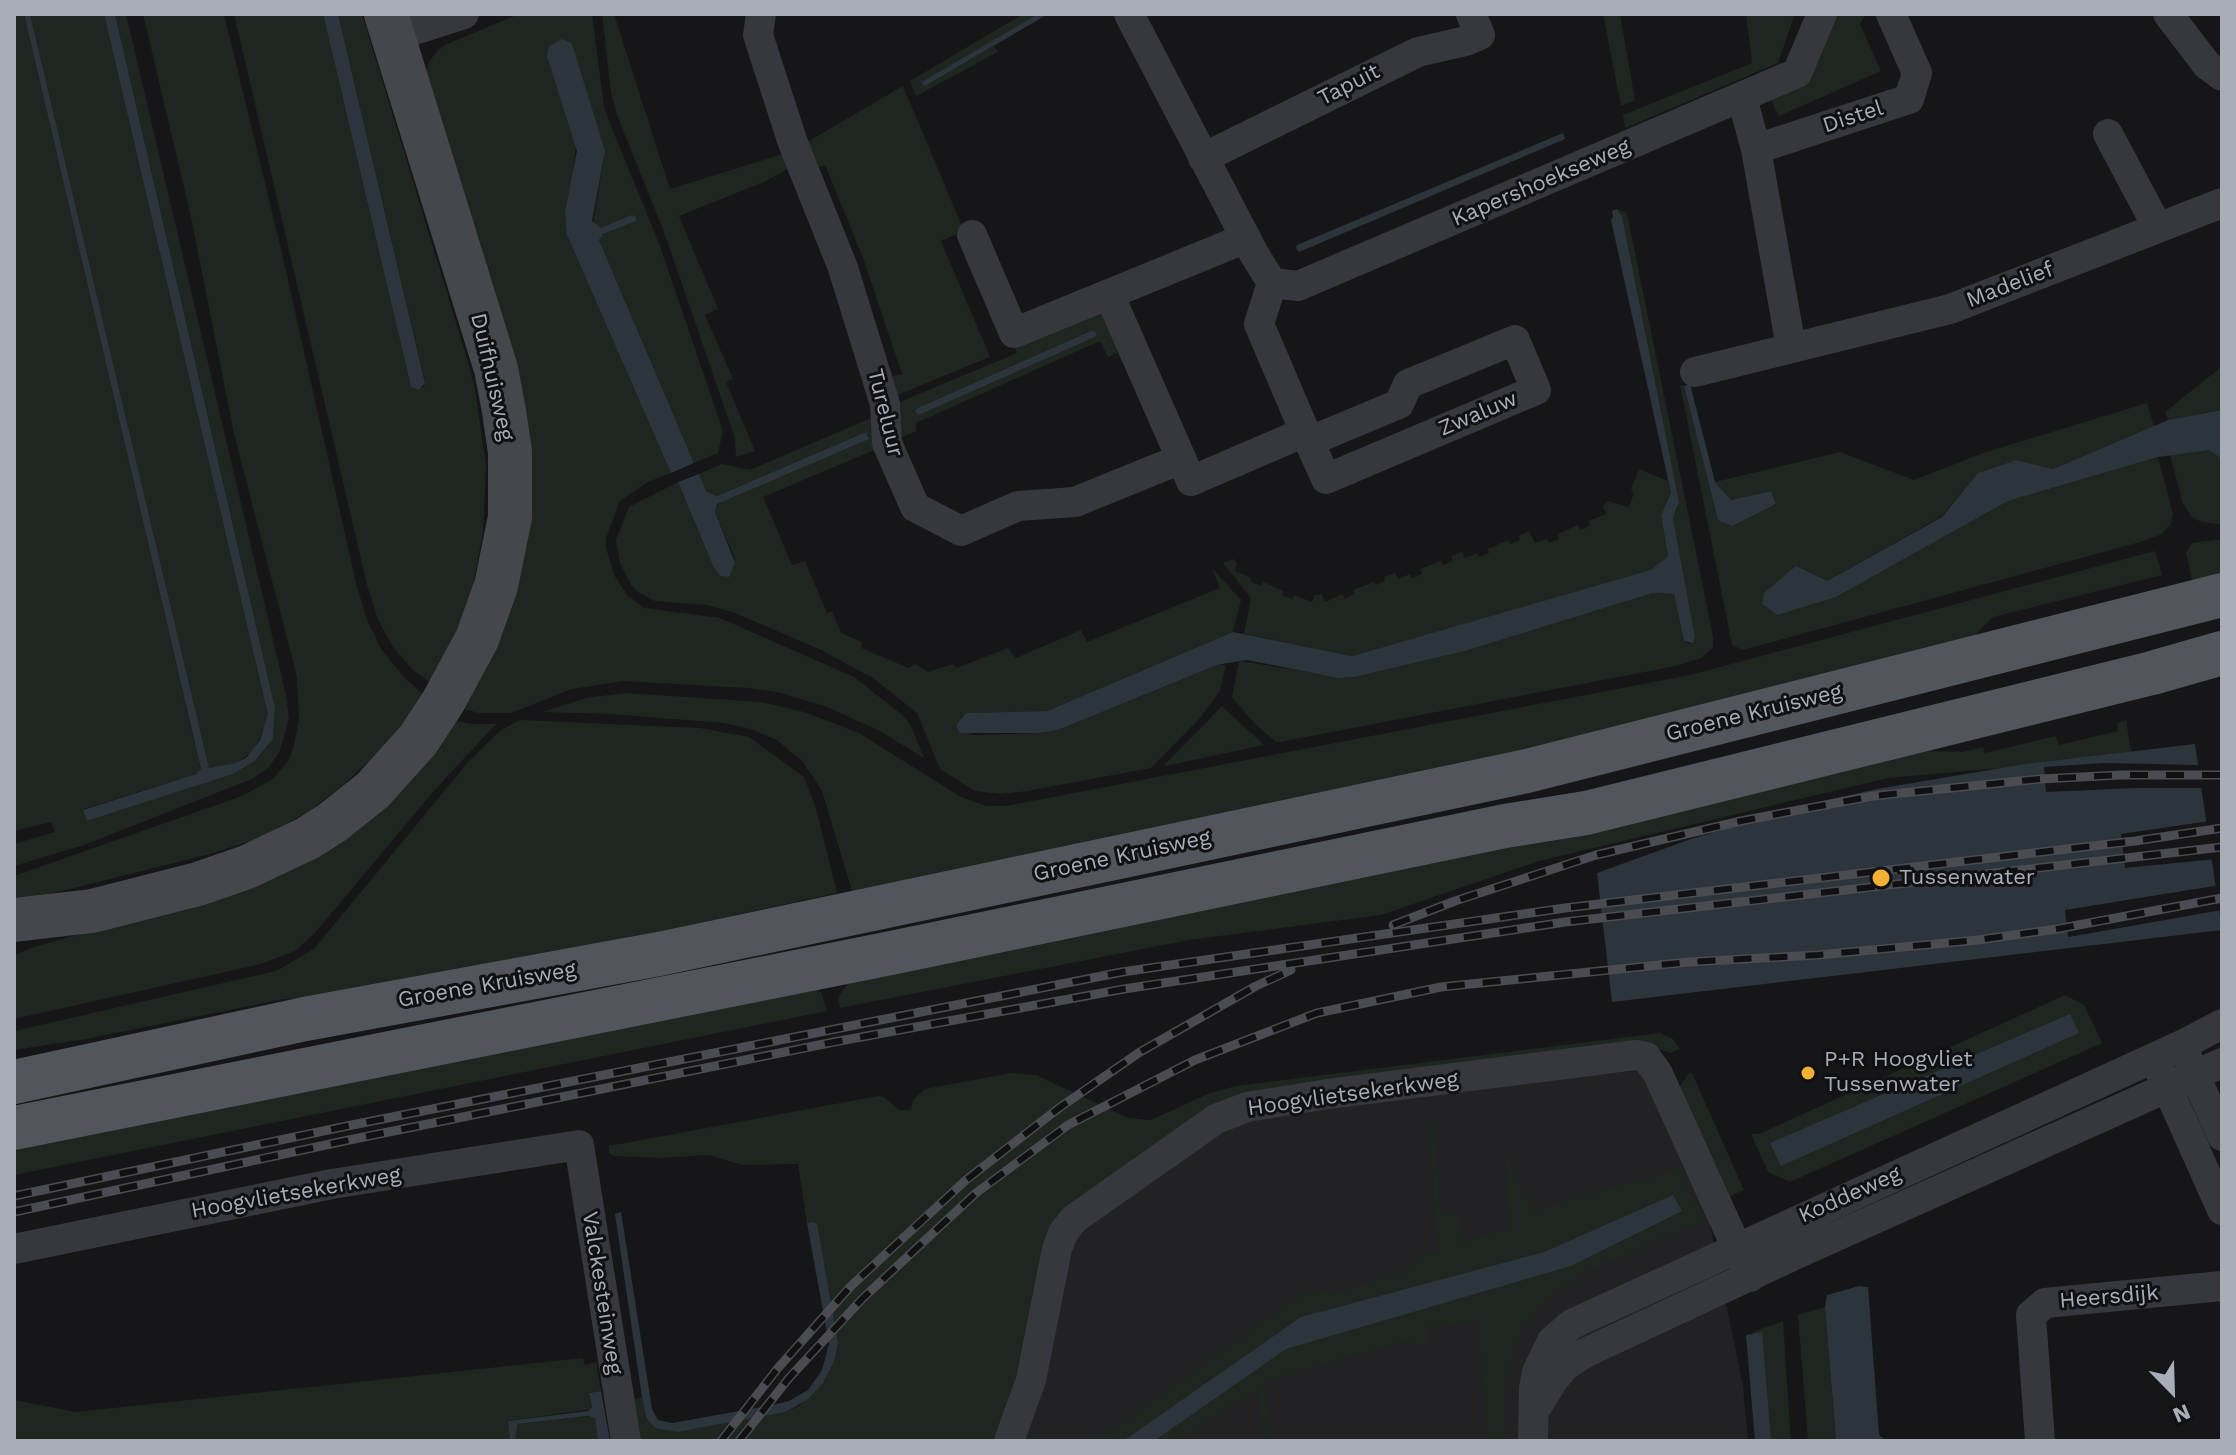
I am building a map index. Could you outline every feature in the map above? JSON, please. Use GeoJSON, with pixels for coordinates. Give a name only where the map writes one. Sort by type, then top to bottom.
{"type":"FeatureCollection","features":[{"type":"Feature","properties":{"kind":"main road","name":"Duifhuisweg"},"geometry":{"type":"LineString","coordinates":[[14,920],[92,911],[198,884],[247,867],[308,838],[373,790],[409,750],[443,702],[477,639],[496,586],[510,517],[510,452],[496,369],[390,25]]}},
{"type":"Feature","properties":{"kind":"main road","name":"Groene Kruisweg"},"geometry":{"type":"LineString","coordinates":[[14,1082],[305,1019],[659,954],[1527,771],[2222,595]]}},
{"type":"Feature","properties":{"kind":"main road","name":"Groene Kruisweg"},"geometry":{"type":"LineString","coordinates":[[14,1128],[886,954],[1505,826],[1586,813],[2222,653]]}},
{"type":"Feature","properties":{"kind":"main road","name":"Duifhuisweg"},"geometry":{"type":"LineString","coordinates":[[14,944],[92,911]]}},
{"type":"Feature","properties":{"kind":"main road"},"geometry":{"type":"LineString","coordinates":[[14,1065],[97,1064]]}},
{"type":"Feature","properties":{"kind":"street"},"geometry":{"type":"LineString","coordinates":[[390,25],[464,14]]}},
{"type":"Feature","properties":{"kind":"street","name":"Tureluur"},"geometry":{"type":"LineString","coordinates":[[761,14],[758,35],[793,143],[843,268],[885,404],[887,443],[915,507],[961,531],[1018,506],[1075,502],[1181,459]]}},
{"type":"Feature","properties":{"kind":"street"},"geometry":{"type":"LineString","coordinates":[[1129,14],[1272,283]]}},
{"type":"Feature","properties":{"kind":"street","name":"Tapuit"},"geometry":{"type":"LineString","coordinates":[[1203,158],[1418,52],[1480,35],[1471,14]]}},
{"type":"Feature","properties":{"kind":"street","name":"Kapershoekseweg"},"geometry":{"type":"LineString","coordinates":[[1272,283],[1298,286],[1797,73],[1822,14]]}},
{"type":"Feature","properties":{"kind":"street","name":"Distel"},"geometry":{"type":"LineString","coordinates":[[1756,149],[1909,99],[1917,73],[1891,14]]}},
{"type":"Feature","properties":{"kind":"street"},"geometry":{"type":"LineString","coordinates":[[2168,14],[2207,65],[2222,76]]}},
{"type":"Feature","properties":{"kind":"street"},"geometry":{"type":"LineString","coordinates":[[1742,98],[1756,149],[1791,347]]}},
{"type":"Feature","properties":{"kind":"street"},"geometry":{"type":"LineString","coordinates":[[2108,134],[2158,228]]}},
{"type":"Feature","properties":{"kind":"street","name":"Madelief"},"geometry":{"type":"LineString","coordinates":[[1695,372],[1950,309],[2222,203]]}},
{"type":"Feature","properties":{"kind":"street"},"geometry":{"type":"LineString","coordinates":[[972,235],[1014,333],[1246,238]]}},
{"type":"Feature","properties":{"kind":"street","name":"Zwaluw"},"geometry":{"type":"LineString","coordinates":[[1181,459],[1191,481],[1308,436],[1399,404],[1408,384],[1515,340],[1536,390],[1326,479],[1308,436],[1259,324],[1272,283]]}},
{"type":"Feature","properties":{"kind":"street"},"geometry":{"type":"LineString","coordinates":[[1109,294],[1181,459]]}},
{"type":"Feature","properties":{"kind":"street","name":"Koddeweg"},"geometry":{"type":"LineString","coordinates":[[1533,1428],[1537,1372],[1560,1333],[1572,1324],[2222,1024]]}},
{"type":"Feature","properties":{"kind":"street"},"geometry":{"type":"LineString","coordinates":[[2182,1045],[2209,1069],[2222,1136]]}},
{"type":"Feature","properties":{"kind":"street","name":"Hoogvlietsekerkweg"},"geometry":{"type":"LineString","coordinates":[[1010,1438],[1031,1380],[1057,1249],[1063,1233],[1074,1219],[1216,1119],[1247,1107],[1636,1055],[1646,1057],[1653,1064],[1750,1277]]}},
{"type":"Feature","properties":{"kind":"street"},"geometry":{"type":"LineString","coordinates":[[2154,1058],[2222,1210]]}},
{"type":"Feature","properties":{"kind":"street","name":"Koddeweg"},"geometry":{"type":"LineString","coordinates":[[1533,1428],[1554,1379],[1575,1359],[2209,1069]]}},
{"type":"Feature","properties":{"kind":"street","name":"Hoogvlietsekerkweg"},"geometry":{"type":"LineString","coordinates":[[14,1249],[332,1184],[579,1145]]}},
{"type":"Feature","properties":{"kind":"street","name":"Valckesteinweg"},"geometry":{"type":"LineString","coordinates":[[579,1145],[626,1441]]}},
{"type":"Feature","properties":{"kind":"street","name":"Heersdijk"},"geometry":{"type":"LineString","coordinates":[[2040,1441],[2031,1315],[2045,1303],[2222,1286]]}},
{"type":"Feature","properties":{"kind":"shaded area"},"geometry":{"type":"Polygon","coordinates":[[[14,14],[24,14],[201,770],[84,809],[87,821],[233,774],[256,761],[273,739],[275,708],[115,14],[126,14],[286,695],[289,719],[279,753],[268,768],[252,779],[84,845],[14,866],[14,844],[55,832],[51,822],[14,831],[14,14]]]}},
{"type":"Feature","properties":{"kind":"shaded area"},"geometry":{"type":"Polygon","coordinates":[[[24,14],[30,14],[209,768],[236,763],[247,757],[260,740],[268,715],[104,14],[115,14],[275,708],[273,739],[255,761],[233,774],[87,821],[83,810],[196,774],[201,769],[24,14]]]}},
{"type":"Feature","properties":{"kind":"shaded area"},"geometry":{"type":"Polygon","coordinates":[[[30,14],[104,14],[268,715],[253,751],[236,763],[209,769],[30,14]]]}},
{"type":"Feature","properties":{"kind":"shaded area"},"geometry":{"type":"Polygon","coordinates":[[[143,14],[224,14],[281,249],[356,583],[367,620],[381,649],[424,695],[399,733],[341,787],[308,812],[257,839],[210,854],[14,903],[14,876],[242,796],[273,779],[288,761],[299,720],[297,677],[234,434],[191,217],[143,14]]]}},
{"type":"Feature","properties":{"kind":"shaded area"},"geometry":{"type":"Polygon","coordinates":[[[234,14],[323,14],[411,387],[423,388],[425,382],[338,14],[362,14],[468,362],[486,466],[483,531],[473,586],[463,619],[431,683],[412,669],[393,647],[378,620],[367,585],[234,14]]]}},
{"type":"Feature","properties":{"kind":"shaded area"},"geometry":{"type":"Polygon","coordinates":[[[323,14],[338,14],[425,383],[419,390],[411,387],[323,14]]]}},
{"type":"Feature","properties":{"kind":"shaded area"},"geometry":{"type":"Polygon","coordinates":[[[519,14],[592,14],[604,107],[660,246],[723,431],[718,453],[694,463],[599,240],[603,234],[635,221],[602,228],[593,224],[604,157],[576,145],[567,235],[671,473],[648,482],[620,501],[606,538],[614,575],[628,596],[644,608],[720,618],[854,677],[910,724],[924,758],[880,731],[827,707],[777,692],[747,688],[624,681],[572,689],[511,713],[479,713],[464,709],[517,577],[426,74],[429,62],[445,45],[519,14]]]}},
{"type":"Feature","properties":{"kind":"shaded area"},"geometry":{"type":"Polygon","coordinates":[[[602,14],[614,14],[670,189],[786,153],[790,168],[764,182],[679,216],[718,309],[705,315],[733,379],[726,382],[755,451],[736,457],[735,438],[664,232],[617,115],[611,92],[602,14]]]}},
{"type":"Feature","properties":{"kind":"shaded area"},"geometry":{"type":"Polygon","coordinates":[[[1023,14],[1038,14],[923,82],[925,86],[994,46],[998,52],[916,96],[910,81],[1023,14]]]}},
{"type":"Feature","properties":{"kind":"shaded area"},"geometry":{"type":"Polygon","coordinates":[[[1038,14],[1048,14],[923,85],[922,82],[1038,14]]]}},
{"type":"Feature","properties":{"kind":"shaded area"},"geometry":{"type":"Polygon","coordinates":[[[1603,14],[1620,14],[1635,100],[1621,106],[1603,14]]]}},
{"type":"Feature","properties":{"kind":"shaded area"},"geometry":{"type":"Polygon","coordinates":[[[1746,14],[1795,14],[1778,63],[1625,128],[1623,115],[1752,63],[1746,14]]]}},
{"type":"Feature","properties":{"kind":"shaded area"},"geometry":{"type":"Polygon","coordinates":[[[1830,14],[1866,14],[1860,24],[1881,71],[1779,116],[1769,96],[1830,14]]]}},
{"type":"Feature","properties":{"kind":"shaded area"},"geometry":{"type":"Polygon","coordinates":[[[562,39],[573,47],[605,151],[592,221],[601,228],[632,215],[636,217],[636,221],[603,234],[599,240],[694,463],[671,473],[567,235],[565,212],[577,151],[547,56],[549,46],[562,39]]]}},
{"type":"Feature","properties":{"kind":"shaded area"},"geometry":{"type":"Polygon","coordinates":[[[903,86],[964,231],[941,241],[990,357],[895,396],[889,377],[902,374],[863,258],[825,165],[813,170],[800,146],[903,86]]]}},
{"type":"Feature","properties":{"kind":"shaded area"},"geometry":{"type":"Polygon","coordinates":[[[1563,133],[1565,139],[1299,252],[1296,248],[1297,245],[1563,133]]]}},
{"type":"Feature","properties":{"kind":"shaded area"},"geometry":{"type":"Polygon","coordinates":[[[1617,209],[1627,213],[1713,648],[1701,658],[1676,666],[1275,741],[1255,724],[1232,697],[1239,661],[1347,678],[1465,651],[1653,593],[1674,594],[1684,641],[1689,644],[1695,637],[1673,518],[1678,507],[1617,209]]]}},
{"type":"Feature","properties":{"kind":"shaded area"},"geometry":{"type":"Polygon","coordinates":[[[1617,209],[1622,217],[1679,502],[1673,518],[1695,637],[1693,643],[1684,641],[1674,594],[1653,593],[1465,651],[1354,677],[1339,678],[1239,661],[1217,665],[1058,730],[1040,733],[960,733],[957,724],[966,713],[1047,711],[1233,632],[1352,656],[1651,570],[1668,556],[1661,515],[1671,493],[1611,220],[1612,211],[1617,209]]]}},
{"type":"Feature","properties":{"kind":"shaded area"},"geometry":{"type":"Polygon","coordinates":[[[1094,312],[1107,314],[1119,352],[1108,357],[1100,341],[916,423],[916,431],[898,439],[897,403],[1017,353],[1014,346],[1094,312]],[[1093,330],[915,411],[919,415],[1097,334],[1093,330]]]}},
{"type":"Feature","properties":{"kind":"shaded area"},"geometry":{"type":"Polygon","coordinates":[[[1093,330],[1097,334],[1095,337],[919,415],[915,412],[916,409],[1093,330]]]}},
{"type":"Feature","properties":{"kind":"shaded area"},"geometry":{"type":"Polygon","coordinates":[[[2221,367],[2222,410],[2168,420],[2165,412],[2221,367]]]}},
{"type":"Feature","properties":{"kind":"shaded area"},"geometry":{"type":"Polygon","coordinates":[[[1690,384],[1715,482],[1731,500],[1771,491],[1776,504],[1732,526],[1718,520],[1684,386],[1690,384]]]}},
{"type":"Feature","properties":{"kind":"shaded area"},"geometry":{"type":"Polygon","coordinates":[[[1680,385],[1684,386],[1718,520],[1776,505],[1771,491],[1731,500],[1715,482],[1840,452],[1914,480],[1983,453],[2147,403],[2154,426],[2053,469],[2016,460],[1978,473],[1942,516],[1827,581],[1778,615],[1836,597],[2008,501],[2158,457],[2173,514],[2171,523],[2162,534],[2140,542],[1743,650],[1732,645],[1680,385]]]}},
{"type":"Feature","properties":{"kind":"shaded area"},"geometry":{"type":"Polygon","coordinates":[[[2222,410],[2222,459],[2209,450],[2158,457],[2008,501],[1836,597],[1778,615],[1762,604],[1764,593],[1796,566],[1827,581],[1942,517],[1978,473],[2016,460],[2053,469],[2168,420],[2222,410]]]}},
{"type":"Feature","properties":{"kind":"shaded area"},"geometry":{"type":"Polygon","coordinates":[[[871,418],[879,448],[763,497],[792,565],[805,561],[827,613],[832,611],[841,633],[862,642],[861,648],[909,668],[915,664],[928,672],[953,664],[957,668],[1008,648],[1016,658],[1081,630],[1087,642],[1220,588],[1212,568],[1241,600],[1233,632],[1047,711],[966,713],[957,724],[957,728],[973,735],[1058,730],[1217,665],[1226,665],[1220,691],[1199,719],[1151,768],[1027,791],[1001,794],[975,791],[940,769],[917,713],[873,678],[819,649],[735,613],[707,605],[655,601],[631,585],[620,563],[616,540],[629,507],[678,482],[713,566],[735,559],[715,512],[719,502],[869,437],[866,432],[717,496],[706,491],[699,474],[722,464],[750,470],[871,418]]]}},
{"type":"Feature","properties":{"kind":"shaded area"},"geometry":{"type":"Polygon","coordinates":[[[866,432],[869,439],[717,504],[715,512],[735,563],[729,577],[721,576],[713,566],[678,482],[699,474],[706,491],[717,496],[866,432]]]}},
{"type":"Feature","properties":{"kind":"shaded area"},"geometry":{"type":"Polygon","coordinates":[[[2209,449],[2222,459],[2222,524],[2201,522],[2191,516],[2183,504],[2170,455],[2209,449]]]}},
{"type":"Feature","properties":{"kind":"shaded area"},"geometry":{"type":"Polygon","coordinates":[[[1639,469],[1668,481],[1671,493],[1661,515],[1668,556],[1651,571],[1352,656],[1244,634],[1251,598],[1223,563],[1233,559],[1237,563],[1235,571],[1252,578],[1251,582],[1261,586],[1263,582],[1284,591],[1282,595],[1292,599],[1294,595],[1312,602],[1315,595],[1322,595],[1325,602],[1342,594],[1345,599],[1354,594],[1353,590],[1385,581],[1384,577],[1395,573],[1398,579],[1410,574],[1412,578],[1422,574],[1420,569],[1441,561],[1443,565],[1453,561],[1451,556],[1462,552],[1465,558],[1477,553],[1479,557],[1508,540],[1510,544],[1520,540],[1519,536],[1529,531],[1535,543],[1547,539],[1549,543],[1559,539],[1558,534],[1578,525],[1580,530],[1590,526],[1589,521],[1606,514],[1603,506],[1608,501],[1629,507],[1639,469]]]}},
{"type":"Feature","properties":{"kind":"shaded area"},"geometry":{"type":"Polygon","coordinates":[[[2222,539],[2222,583],[2194,590],[2186,552],[2192,543],[2222,539]]]}},
{"type":"Feature","properties":{"kind":"shaded area"},"geometry":{"type":"Polygon","coordinates":[[[2155,551],[2162,575],[1993,617],[1968,642],[1571,744],[852,891],[822,791],[803,762],[777,740],[751,729],[724,723],[542,712],[586,698],[625,693],[762,702],[804,712],[859,733],[961,797],[987,806],[1006,806],[1690,675],[2155,551]]]}},
{"type":"Feature","properties":{"kind":"shaded area"},"geometry":{"type":"Polygon","coordinates":[[[1222,706],[1264,745],[1165,766],[1165,764],[1222,706]]]}},
{"type":"Feature","properties":{"kind":"shaded area"},"geometry":{"type":"Polygon","coordinates":[[[520,720],[700,728],[749,737],[804,777],[816,808],[837,893],[330,998],[284,999],[86,1039],[14,1050],[14,1031],[276,971],[314,949],[469,761],[501,730],[520,720]]]}},
{"type":"Feature","properties":{"kind":"shaded area"},"geometry":{"type":"Polygon","coordinates":[[[2126,720],[2133,764],[2059,763],[1888,778],[1539,861],[1381,915],[1189,940],[840,1008],[838,998],[853,975],[1924,751],[1962,752],[1983,747],[1985,753],[2056,736],[2059,745],[2118,731],[2117,723],[2126,720]]]}},
{"type":"Feature","properties":{"kind":"shaded area"},"geometry":{"type":"Polygon","coordinates":[[[457,721],[496,724],[433,792],[314,934],[295,951],[261,964],[14,1019],[14,955],[190,903],[457,721]]]}},
{"type":"Feature","properties":{"kind":"shaded area"},"geometry":{"type":"Polygon","coordinates":[[[2195,744],[2222,930],[1612,1002],[1597,873],[1691,839],[1814,803],[1877,789],[2025,764],[2195,744]]]}},
{"type":"Feature","properties":{"kind":"shaded area"},"geometry":{"type":"Polygon","coordinates":[[[807,984],[821,992],[827,1011],[14,1175],[14,1145],[807,984]]]}},
{"type":"Feature","properties":{"kind":"shaded area"},"geometry":{"type":"Polygon","coordinates":[[[2065,995],[2084,1005],[2102,1043],[1790,1182],[1768,1172],[1751,1134],[1759,1134],[2065,995]]]}},
{"type":"Feature","properties":{"kind":"shaded area"},"geometry":{"type":"Polygon","coordinates":[[[2070,1014],[2079,1033],[1781,1166],[1770,1143],[2070,1014]]]}},
{"type":"Feature","properties":{"kind":"shaded area"},"geometry":{"type":"Polygon","coordinates":[[[1660,1033],[1673,1039],[1680,1049],[1670,1053],[1653,1047],[1266,1092],[1067,1212],[1020,1381],[995,1441],[633,1441],[631,1400],[642,1397],[646,1417],[678,1432],[785,1412],[799,1406],[823,1383],[834,1362],[838,1343],[812,1222],[807,1223],[798,1164],[742,1165],[709,1155],[661,1158],[614,1156],[609,1153],[609,1146],[878,1096],[884,1097],[899,1110],[911,1110],[913,1100],[925,1089],[1011,1073],[1036,1075],[1128,1118],[1151,1120],[1210,1093],[1236,1086],[1660,1033]]]}},
{"type":"Feature","properties":{"kind":"shaded area"},"geometry":{"type":"Polygon","coordinates":[[[1641,1070],[1709,1220],[1743,1386],[1748,1441],[1020,1441],[1065,1251],[1078,1230],[1234,1123],[1385,1098],[1641,1070]]]}},
{"type":"Feature","properties":{"kind":"shaded area"},"geometry":{"type":"Polygon","coordinates":[[[1692,1073],[1744,1190],[1726,1198],[1679,1088],[1692,1073]]]}},
{"type":"Feature","properties":{"kind":"shaded area"},"geometry":{"type":"Polygon","coordinates":[[[1434,1121],[1441,1215],[1460,1213],[1462,1242],[1509,1229],[1505,1152],[1534,1210],[1678,1168],[1705,1220],[1582,1275],[1555,1293],[1532,1318],[1517,1342],[1506,1377],[1506,1441],[1488,1441],[1477,1321],[1428,1328],[1429,1344],[1410,1345],[1409,1340],[1266,1381],[1271,1441],[1263,1441],[1258,1391],[1181,1441],[1154,1441],[1286,1349],[1571,1266],[1673,1195],[1544,1252],[1301,1317],[1123,1441],[1096,1441],[1302,1293],[1314,1289],[1334,1293],[1409,1270],[1414,1259],[1437,1251],[1429,1122],[1434,1121]]]}},
{"type":"Feature","properties":{"kind":"shaded area"},"geometry":{"type":"Polygon","coordinates":[[[1673,1195],[1682,1211],[1571,1266],[1286,1349],[1154,1441],[1123,1441],[1301,1317],[1544,1252],[1673,1195]]]}},
{"type":"Feature","properties":{"kind":"shaded area"},"geometry":{"type":"Polygon","coordinates":[[[621,1212],[652,1409],[658,1420],[672,1423],[773,1405],[789,1401],[808,1390],[822,1370],[829,1344],[807,1223],[812,1222],[817,1224],[838,1343],[834,1362],[823,1383],[807,1400],[785,1412],[678,1432],[655,1428],[646,1417],[642,1397],[615,1214],[621,1212]]]}},
{"type":"Feature","properties":{"kind":"shaded area"},"geometry":{"type":"Polygon","coordinates":[[[1859,1286],[1868,1287],[1879,1435],[1886,1441],[1836,1441],[1825,1307],[1827,1295],[1859,1286]]]}},
{"type":"Feature","properties":{"kind":"shaded area"},"geometry":{"type":"Polygon","coordinates":[[[1825,1307],[1836,1441],[1808,1441],[1798,1315],[1825,1307]]]}},
{"type":"Feature","properties":{"kind":"shaded area"},"geometry":{"type":"Polygon","coordinates":[[[1783,1321],[1791,1441],[1762,1441],[1753,1332],[1783,1321]]]}},
{"type":"Feature","properties":{"kind":"shaded area"},"geometry":{"type":"Polygon","coordinates":[[[1762,1332],[1771,1441],[1755,1441],[1746,1335],[1762,1332]]]}},
{"type":"Feature","properties":{"kind":"shaded area"},"geometry":{"type":"Polygon","coordinates":[[[583,1358],[585,1365],[596,1362],[601,1391],[589,1393],[592,1409],[508,1421],[510,1441],[14,1441],[14,1400],[76,1412],[583,1358]]]}},
{"type":"Feature","properties":{"kind":"shaded area"},"geometry":{"type":"Polygon","coordinates":[[[601,1391],[610,1441],[598,1441],[595,1418],[588,1416],[517,1424],[515,1441],[510,1441],[508,1421],[588,1411],[592,1407],[589,1393],[601,1391]]]}},
{"type":"Feature","properties":{"kind":"shaded area"},"geometry":{"type":"Polygon","coordinates":[[[595,1418],[598,1441],[515,1441],[516,1424],[595,1418]]]}},
{"type":"Feature","properties":{"kind":"pier"},"geometry":{"type":"Polygon","coordinates":[[[2104,763],[2202,765],[2205,788],[2046,792],[2044,767],[2104,763]]]}},
{"type":"Feature","properties":{"kind":"pier"},"geometry":{"type":"Polygon","coordinates":[[[2210,821],[2216,859],[2125,868],[2121,834],[2210,821]]]}},
{"type":"Feature","properties":{"kind":"pier"},"geometry":{"type":"Polygon","coordinates":[[[2220,885],[2222,910],[2068,937],[2065,910],[2220,885]]]}},
{"type":"Feature","properties":{"kind":"railway"},"geometry":{"type":"LineString","coordinates":[[1393,925],[1455,901],[1596,855],[1741,821],[1873,796],[2040,779],[2222,775]]}},
{"type":"Feature","properties":{"kind":"railway"},"geometry":{"type":"LineString","coordinates":[[14,1196],[347,1126],[1122,972],[1565,908],[2222,828]]}},
{"type":"Feature","properties":{"kind":"railway"},"geometry":{"type":"LineString","coordinates":[[14,1212],[349,1140],[834,1042],[1124,989],[1565,922],[2222,847]]}},
{"type":"Feature","properties":{"kind":"railway"},"geometry":{"type":"LineString","coordinates":[[739,1441],[789,1378],[863,1298],[976,1193],[1068,1125],[1195,1060],[1317,1013],[1441,987],[1689,962],[1818,955],[1978,940],[2057,929],[2222,898]]}},
{"type":"Feature","properties":{"kind":"railway"},"geometry":{"type":"LineString","coordinates":[[721,1441],[778,1368],[851,1286],[966,1180],[1059,1108],[1140,1052],[1256,986],[1291,970]]}},
{"type":"Feature","properties":{"kind":"place","name":"Tussenwater"},"geometry":{"type":"Point","coordinates":[1881,878]}},
{"type":"Feature","properties":{"kind":"place","name":"P+R Hoogvliet Tussenwater"},"geometry":{"type":"Point","coordinates":[1808,1073]}}]}
